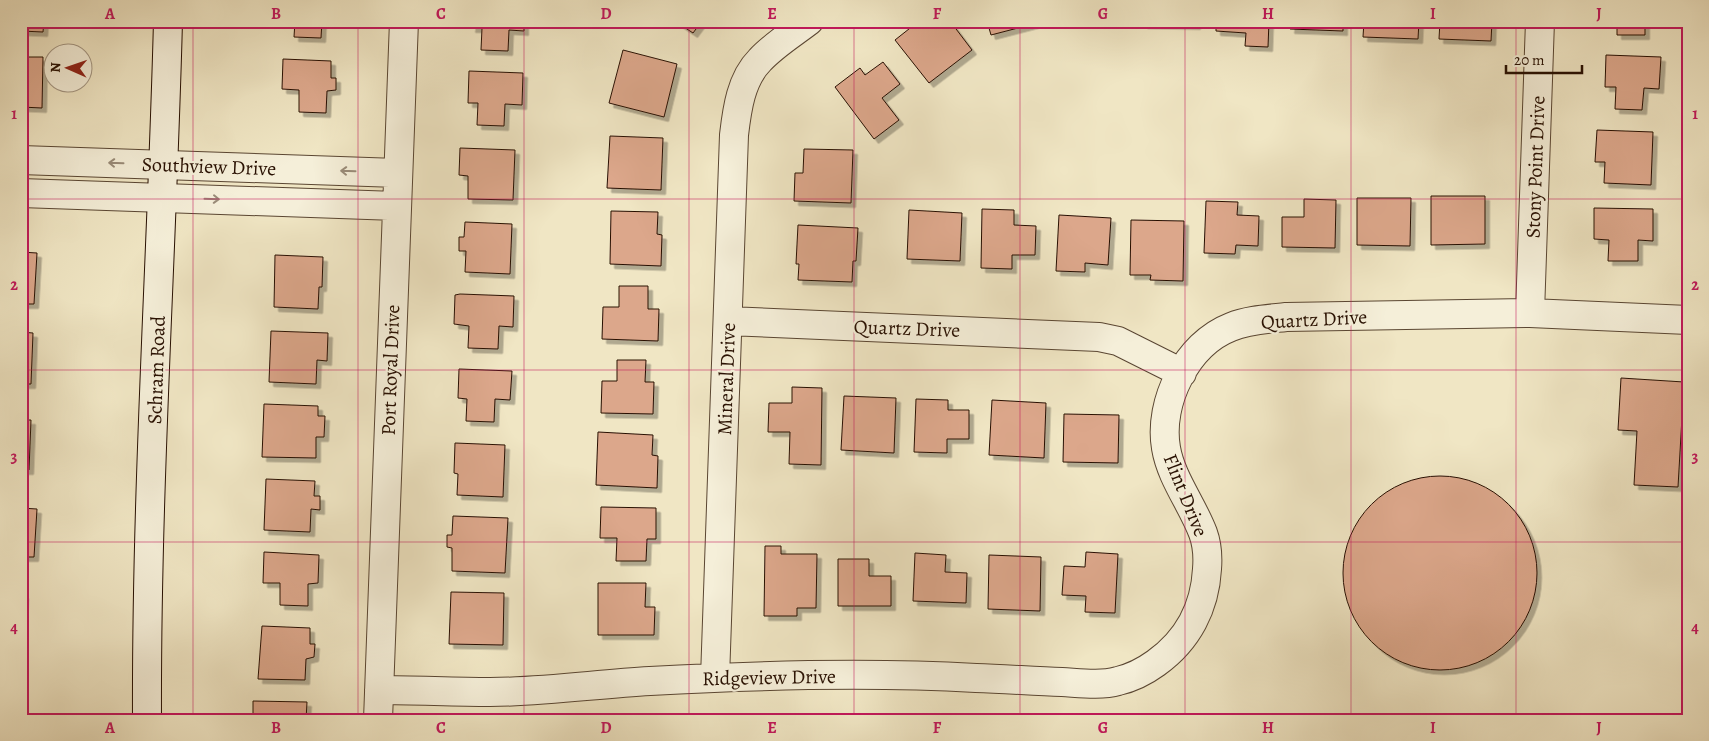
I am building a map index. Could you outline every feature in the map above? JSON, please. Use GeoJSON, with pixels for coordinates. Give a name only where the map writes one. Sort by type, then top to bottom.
{"type":"FeatureCollection","features":[{"type":"Feature","properties":{"kind":"street","name":"Schram Road"},"geometry":{"type":"LineString","coordinates":[[147,720],[151,481],[163,197],[168,21]]}},
{"type":"Feature","properties":{"kind":"street","name":"Port Royal Drive"},"geometry":{"type":"LineString","coordinates":[[378,720],[404,21]]}},
{"type":"Feature","properties":{"kind":"street","name":"Mineral Drive"},"geometry":{"type":"LineString","coordinates":[[716,678],[734,135],[738,105],[746,81],[759,61],[808,21]]}},
{"type":"Feature","properties":{"kind":"street","name":"Stony Point Drive"},"geometry":{"type":"LineString","coordinates":[[1530,313],[1540,21]]}},
{"type":"Feature","properties":{"kind":"street","name":"Southview Drive"},"geometry":{"type":"LineString","coordinates":[[21,160],[397,173]]}},
{"type":"Feature","properties":{"kind":"street","name":"Southview Drive"},"geometry":{"type":"LineString","coordinates":[[21,193],[396,206]]}},
{"type":"Feature","properties":{"kind":"street","name":"Quartz Drive"},"geometry":{"type":"LineString","coordinates":[[728,321],[1098,337],[1118,341],[1182,373],[1195,353],[1209,339],[1232,326],[1286,317],[1530,313],[1688,320]]}},
{"type":"Feature","properties":{"kind":"street","name":"Flint Drive"},"geometry":{"type":"LineString","coordinates":[[1156,664],[1176,646],[1191,626],[1201,605],[1206,581],[1208,558],[1204,536],[1172,470],[1166,448],[1165,424],[1168,401],[1182,373]]}},
{"type":"Feature","properties":{"kind":"street","name":"Ridgeview Drive"},"geometry":{"type":"LineString","coordinates":[[379,690],[493,692],[716,678],[872,675],[944,676],[1092,684],[1116,682],[1138,674],[1156,664]]}},
{"type":"Feature","properties":{"kind":"building"},"geometry":{"type":"Polygon","coordinates":[[[21,21],[44,21],[43,32],[21,31],[21,21]]]}},
{"type":"Feature","properties":{"kind":"building"},"geometry":{"type":"Polygon","coordinates":[[[295,21],[322,21],[321,38],[294,37],[295,21]]]}},
{"type":"Feature","properties":{"kind":"building"},"geometry":{"type":"Polygon","coordinates":[[[472,21],[524,21],[524,31],[509,30],[508,51],[481,50],[482,28],[471,28],[472,21]]]}},
{"type":"Feature","properties":{"kind":"building"},"geometry":{"type":"Polygon","coordinates":[[[675,21],[702,21],[693,33],[675,21]]]}},
{"type":"Feature","properties":{"kind":"building"},"geometry":{"type":"Polygon","coordinates":[[[919,21],[950,21],[972,50],[929,83],[895,40],[919,21]]]}},
{"type":"Feature","properties":{"kind":"building"},"geometry":{"type":"Polygon","coordinates":[[[987,21],[1041,21],[1041,22],[991,35],[987,21]]]}},
{"type":"Feature","properties":{"kind":"building"},"geometry":{"type":"Polygon","coordinates":[[[1143,21],[1197,21],[1196,25],[1143,24],[1143,21]]]}},
{"type":"Feature","properties":{"kind":"building"},"geometry":{"type":"Polygon","coordinates":[[[1216,21],[1269,21],[1268,47],[1245,46],[1246,33],[1216,31],[1216,21]]]}},
{"type":"Feature","properties":{"kind":"building"},"geometry":{"type":"Polygon","coordinates":[[[1291,21],[1343,21],[1343,31],[1290,29],[1291,21]]]}},
{"type":"Feature","properties":{"kind":"building"},"geometry":{"type":"Polygon","coordinates":[[[1364,21],[1419,21],[1418,39],[1363,37],[1364,21]]]}},
{"type":"Feature","properties":{"kind":"building"},"geometry":{"type":"Polygon","coordinates":[[[1440,21],[1492,21],[1491,41],[1439,39],[1440,21]]]}},
{"type":"Feature","properties":{"kind":"building"},"geometry":{"type":"Polygon","coordinates":[[[1617,21],[1645,21],[1645,35],[1617,35],[1617,21]]]}},
{"type":"Feature","properties":{"kind":"building"},"geometry":{"type":"Polygon","coordinates":[[[623,50],[677,64],[664,117],[609,103],[623,50]]]}},
{"type":"Feature","properties":{"kind":"building"},"geometry":{"type":"Polygon","coordinates":[[[1606,55],[1661,57],[1659,89],[1644,88],[1642,110],[1615,109],[1616,87],[1605,87],[1606,55]]]}},
{"type":"Feature","properties":{"kind":"building"},"geometry":{"type":"Polygon","coordinates":[[[21,57],[42,57],[42,108],[21,107],[21,57]]]}},
{"type":"Feature","properties":{"kind":"building"},"geometry":{"type":"Polygon","coordinates":[[[283,59],[331,61],[331,78],[336,78],[336,90],[327,91],[326,113],[299,112],[299,90],[282,89],[283,59]]]}},
{"type":"Feature","properties":{"kind":"building"},"geometry":{"type":"Polygon","coordinates":[[[883,62],[900,84],[882,98],[899,120],[874,139],[835,87],[860,68],[865,75],[883,62]]]}},
{"type":"Feature","properties":{"kind":"building"},"geometry":{"type":"Polygon","coordinates":[[[469,71],[523,73],[522,105],[505,104],[504,126],[477,125],[478,103],[468,103],[469,71]]]}},
{"type":"Feature","properties":{"kind":"building"},"geometry":{"type":"Polygon","coordinates":[[[1597,130],[1653,132],[1651,185],[1604,183],[1605,162],[1595,162],[1597,130]]]}},
{"type":"Feature","properties":{"kind":"building"},"geometry":{"type":"Polygon","coordinates":[[[610,136],[663,138],[661,190],[607,188],[610,136]]]}},
{"type":"Feature","properties":{"kind":"building"},"geometry":{"type":"Polygon","coordinates":[[[460,148],[515,150],[513,200],[468,199],[468,176],[459,175],[460,148]]]}},
{"type":"Feature","properties":{"kind":"building"},"geometry":{"type":"Polygon","coordinates":[[[804,149],[853,150],[851,203],[794,201],[795,173],[803,173],[804,149]]]}},
{"type":"Feature","properties":{"kind":"building"},"geometry":{"type":"Polygon","coordinates":[[[1431,196],[1485,196],[1485,244],[1431,245],[1431,196]]]}},
{"type":"Feature","properties":{"kind":"building"},"geometry":{"type":"Polygon","coordinates":[[[1357,198],[1411,198],[1410,246],[1357,245],[1357,198]]]}},
{"type":"Feature","properties":{"kind":"building"},"geometry":{"type":"Polygon","coordinates":[[[1304,199],[1336,200],[1335,248],[1282,247],[1282,217],[1304,217],[1304,199]]]}},
{"type":"Feature","properties":{"kind":"building"},"geometry":{"type":"Polygon","coordinates":[[[1206,201],[1238,202],[1237,215],[1259,216],[1258,246],[1236,245],[1235,254],[1204,253],[1206,201]]]}},
{"type":"Feature","properties":{"kind":"building"},"geometry":{"type":"Polygon","coordinates":[[[1594,208],[1653,209],[1653,241],[1638,240],[1638,261],[1608,261],[1609,240],[1594,239],[1594,208]]]}},
{"type":"Feature","properties":{"kind":"building"},"geometry":{"type":"Polygon","coordinates":[[[982,209],[1014,210],[1014,225],[1036,226],[1035,255],[1012,255],[1012,269],[981,268],[982,209]]]}},
{"type":"Feature","properties":{"kind":"building"},"geometry":{"type":"Polygon","coordinates":[[[909,210],[962,213],[960,261],[907,259],[909,210]]]}},
{"type":"Feature","properties":{"kind":"building"},"geometry":{"type":"Polygon","coordinates":[[[611,211],[658,212],[657,234],[662,235],[661,266],[610,264],[611,211]]]}},
{"type":"Feature","properties":{"kind":"building"},"geometry":{"type":"Polygon","coordinates":[[[1059,215],[1111,218],[1108,265],[1085,263],[1085,272],[1056,271],[1059,215]]]}},
{"type":"Feature","properties":{"kind":"building"},"geometry":{"type":"Polygon","coordinates":[[[1131,220],[1184,221],[1183,281],[1150,280],[1151,275],[1130,275],[1131,220]]]}},
{"type":"Feature","properties":{"kind":"building"},"geometry":{"type":"Polygon","coordinates":[[[465,222],[512,224],[510,274],[465,272],[466,251],[459,251],[459,237],[464,237],[465,222]]]}},
{"type":"Feature","properties":{"kind":"building"},"geometry":{"type":"Polygon","coordinates":[[[798,225],[858,228],[856,261],[853,261],[852,282],[798,280],[799,264],[796,264],[798,225]]]}},
{"type":"Feature","properties":{"kind":"building"},"geometry":{"type":"Polygon","coordinates":[[[21,252],[37,253],[34,304],[21,304],[21,252]]]}},
{"type":"Feature","properties":{"kind":"building"},"geometry":{"type":"Polygon","coordinates":[[[275,255],[323,257],[322,287],[319,287],[318,309],[274,307],[275,255]]]}},
{"type":"Feature","properties":{"kind":"building"},"geometry":{"type":"Polygon","coordinates":[[[619,286],[648,286],[648,309],[659,309],[658,341],[602,339],[603,307],[619,307],[619,286]]]}},
{"type":"Feature","properties":{"kind":"building"},"geometry":{"type":"Polygon","coordinates":[[[455,295],[514,296],[513,327],[499,326],[498,349],[468,348],[469,326],[454,324],[455,295]]]}},
{"type":"Feature","properties":{"kind":"building"},"geometry":{"type":"Polygon","coordinates":[[[271,331],[328,333],[327,361],[317,360],[316,384],[269,382],[271,331]]]}},
{"type":"Feature","properties":{"kind":"building"},"geometry":{"type":"Polygon","coordinates":[[[21,332],[33,333],[31,384],[21,384],[21,332]]]}},
{"type":"Feature","properties":{"kind":"building"},"geometry":{"type":"Polygon","coordinates":[[[617,360],[646,360],[645,382],[654,382],[653,414],[601,413],[602,381],[617,381],[617,360]]]}},
{"type":"Feature","properties":{"kind":"building"},"geometry":{"type":"Polygon","coordinates":[[[459,369],[512,371],[510,400],[495,399],[494,422],[466,421],[467,399],[458,398],[459,369]]]}},
{"type":"Feature","properties":{"kind":"building"},"geometry":{"type":"Polygon","coordinates":[[[1621,378],[1684,382],[1678,487],[1634,485],[1637,431],[1618,430],[1621,378]]]}},
{"type":"Feature","properties":{"kind":"building"},"geometry":{"type":"Polygon","coordinates":[[[792,387],[822,388],[821,465],[789,464],[790,432],[768,432],[769,403],[792,403],[792,387]]]}},
{"type":"Feature","properties":{"kind":"building"},"geometry":{"type":"Polygon","coordinates":[[[844,396],[896,398],[894,453],[841,450],[844,396]]]}},
{"type":"Feature","properties":{"kind":"building"},"geometry":{"type":"Polygon","coordinates":[[[916,399],[948,400],[948,410],[969,410],[969,439],[947,439],[947,453],[914,452],[916,399]]]}},
{"type":"Feature","properties":{"kind":"building"},"geometry":{"type":"Polygon","coordinates":[[[992,400],[1046,403],[1044,458],[989,455],[992,400]]]}},
{"type":"Feature","properties":{"kind":"building"},"geometry":{"type":"Polygon","coordinates":[[[264,404],[318,406],[318,416],[325,416],[324,437],[316,437],[316,458],[262,457],[264,404]]]}},
{"type":"Feature","properties":{"kind":"building"},"geometry":{"type":"Polygon","coordinates":[[[1064,414],[1119,415],[1118,463],[1063,462],[1064,414]]]}},
{"type":"Feature","properties":{"kind":"building"},"geometry":{"type":"Polygon","coordinates":[[[21,420],[31,420],[29,470],[21,470],[21,420]]]}},
{"type":"Feature","properties":{"kind":"building"},"geometry":{"type":"Polygon","coordinates":[[[598,432],[653,435],[652,455],[658,456],[657,488],[596,485],[598,432]]]}},
{"type":"Feature","properties":{"kind":"building"},"geometry":{"type":"Polygon","coordinates":[[[455,443],[505,445],[503,497],[457,495],[458,474],[454,473],[455,443]]]}},
{"type":"Feature","properties":{"kind":"building"},"geometry":{"type":"Polygon","coordinates":[[[1430,476],[1450,476],[1486,487],[1509,504],[1521,519],[1530,536],[1537,563],[1537,583],[1530,610],[1521,627],[1509,642],[1494,654],[1477,663],[1450,670],[1430,670],[1394,659],[1378,648],[1365,635],[1354,619],[1347,601],[1343,583],[1343,563],[1354,527],[1365,511],[1378,498],[1394,487],[1412,480],[1430,476]]]}},
{"type":"Feature","properties":{"kind":"building"},"geometry":{"type":"Polygon","coordinates":[[[266,479],[315,481],[314,496],[320,496],[320,510],[311,509],[310,532],[264,530],[266,479]]]}},
{"type":"Feature","properties":{"kind":"building"},"geometry":{"type":"Polygon","coordinates":[[[601,507],[656,508],[656,539],[647,539],[646,561],[616,561],[617,538],[600,538],[601,507]]]}},
{"type":"Feature","properties":{"kind":"building"},"geometry":{"type":"Polygon","coordinates":[[[21,508],[37,509],[34,557],[21,557],[21,508]]]}},
{"type":"Feature","properties":{"kind":"building"},"geometry":{"type":"Polygon","coordinates":[[[453,516],[508,518],[505,573],[452,571],[452,548],[447,547],[447,535],[452,535],[453,516]]]}},
{"type":"Feature","properties":{"kind":"building"},"geometry":{"type":"Polygon","coordinates":[[[765,546],[781,546],[781,554],[817,554],[816,608],[797,608],[797,616],[764,616],[765,546]]]}},
{"type":"Feature","properties":{"kind":"building"},"geometry":{"type":"Polygon","coordinates":[[[264,552],[319,555],[318,583],[308,584],[308,606],[280,605],[280,583],[263,583],[264,552]]]}},
{"type":"Feature","properties":{"kind":"building"},"geometry":{"type":"Polygon","coordinates":[[[1086,552],[1118,554],[1115,613],[1085,612],[1086,596],[1062,595],[1064,566],[1085,567],[1086,552]]]}},
{"type":"Feature","properties":{"kind":"building"},"geometry":{"type":"Polygon","coordinates":[[[915,553],[946,555],[945,572],[967,573],[966,603],[913,601],[915,553]]]}},
{"type":"Feature","properties":{"kind":"building"},"geometry":{"type":"Polygon","coordinates":[[[989,555],[1041,557],[1040,611],[988,609],[989,555]]]}},
{"type":"Feature","properties":{"kind":"building"},"geometry":{"type":"Polygon","coordinates":[[[838,559],[869,559],[869,576],[891,576],[891,606],[838,606],[838,559]]]}},
{"type":"Feature","properties":{"kind":"building"},"geometry":{"type":"Polygon","coordinates":[[[598,583],[646,583],[645,607],[655,607],[654,635],[598,635],[598,583]]]}},
{"type":"Feature","properties":{"kind":"building"},"geometry":{"type":"Polygon","coordinates":[[[451,592],[504,593],[503,645],[449,644],[451,592]]]}},
{"type":"Feature","properties":{"kind":"building"},"geometry":{"type":"Polygon","coordinates":[[[21,594],[24,594],[22,645],[21,645],[21,594]]]}},
{"type":"Feature","properties":{"kind":"building"},"geometry":{"type":"Polygon","coordinates":[[[262,626],[310,628],[310,644],[315,644],[314,657],[306,659],[305,680],[258,679],[262,626]]]}},
{"type":"Feature","properties":{"kind":"building"},"geometry":{"type":"Polygon","coordinates":[[[253,701],[307,702],[306,720],[253,720],[253,701]]]}}]}
